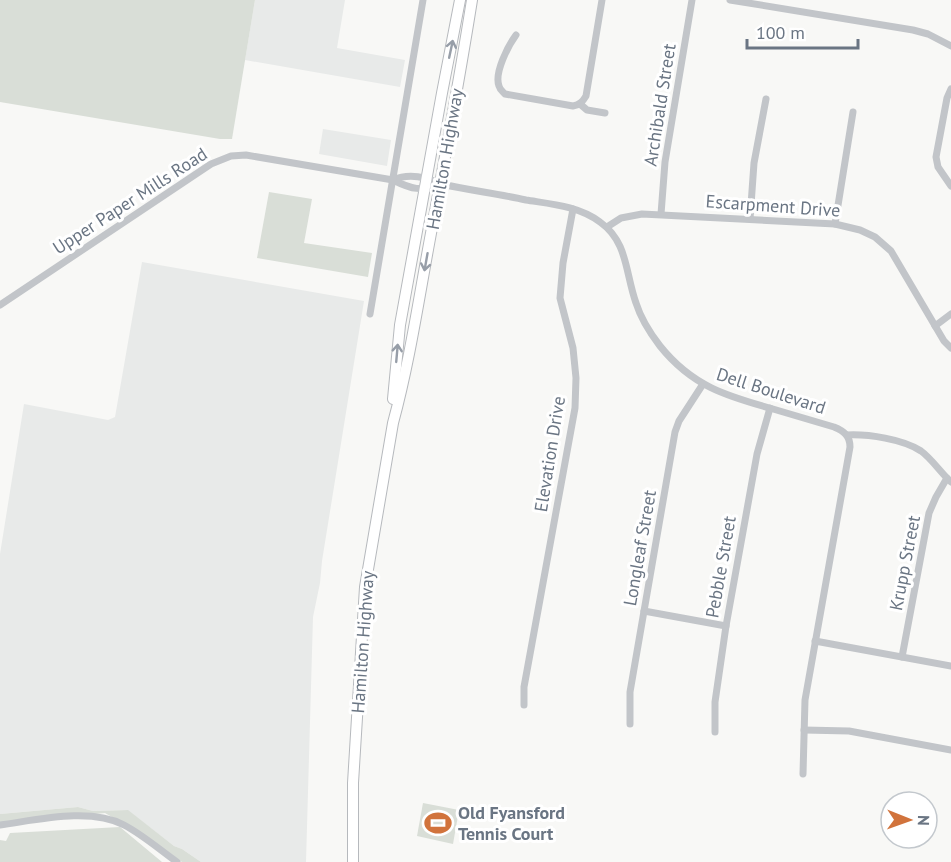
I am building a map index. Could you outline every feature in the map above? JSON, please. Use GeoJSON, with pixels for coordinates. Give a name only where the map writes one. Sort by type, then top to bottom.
{"type":"FeatureCollection","features":[{"type":"Feature","properties":{"kind":"main road","name":"Hamilton Highway"},"geometry":{"type":"LineString","coordinates":[[393,423],[399,330],[460,0]]}},
{"type":"Feature","properties":{"kind":"main road","name":"Hamilton Highway"},"geometry":{"type":"LineString","coordinates":[[353,862],[353,783],[365,587],[393,423],[441,184],[472,0]]}},
{"type":"Feature","properties":{"kind":"street"},"geometry":{"type":"LineString","coordinates":[[370,314],[423,0]]}},
{"type":"Feature","properties":{"kind":"street"},"geometry":{"type":"LineString","coordinates":[[516,35],[503,55],[498,79],[498,86],[501,90],[505,94],[573,106],[580,104],[586,96],[602,0]]}},
{"type":"Feature","properties":{"kind":"street","name":"Archibald Street"},"geometry":{"type":"LineString","coordinates":[[661,214],[665,162],[692,0]]}},
{"type":"Feature","properties":{"kind":"street"},"geometry":{"type":"LineString","coordinates":[[730,0],[913,30],[928,34],[951,46]]}},
{"type":"Feature","properties":{"kind":"street"},"geometry":{"type":"LineString","coordinates":[[951,89],[946,99],[936,157],[938,167],[951,186]]}},
{"type":"Feature","properties":{"kind":"street"},"geometry":{"type":"LineString","coordinates":[[750,219],[754,163],[766,99]]}},
{"type":"Feature","properties":{"kind":"street"},"geometry":{"type":"LineString","coordinates":[[580,104],[586,110],[605,113]]}},
{"type":"Feature","properties":{"kind":"street"},"geometry":{"type":"LineString","coordinates":[[835,224],[853,112]]}},
{"type":"Feature","properties":{"kind":"street","name":"Upper Paper Mills Road"},"geometry":{"type":"LineString","coordinates":[[0,305],[211,164],[231,156],[246,155],[393,180],[411,188],[425,189]]}},
{"type":"Feature","properties":{"kind":"street","name":"Upper Paper Mills Road"},"geometry":{"type":"LineString","coordinates":[[393,180],[405,176],[426,177],[441,184]]}},
{"type":"Feature","properties":{"kind":"street"},"geometry":{"type":"LineString","coordinates":[[425,189],[441,184]]}},
{"type":"Feature","properties":{"kind":"street","name":"Dell Boulevard"},"geometry":{"type":"LineString","coordinates":[[441,184],[585,213],[607,227],[616,239],[623,251],[641,317],[652,335],[682,370],[703,384],[738,400],[834,427],[843,430],[847,435],[902,442],[922,452],[949,480]]}},
{"type":"Feature","properties":{"kind":"street","name":"Elevation Drive"},"geometry":{"type":"LineString","coordinates":[[524,705],[524,687],[574,408],[576,378],[573,348],[560,298],[563,263],[573,209]]}},
{"type":"Feature","properties":{"kind":"street","name":"Escarpment Drive"},"geometry":{"type":"LineString","coordinates":[[607,227],[631,215],[661,214],[835,224],[860,230],[875,237],[891,251],[934,326],[951,348]]}},
{"type":"Feature","properties":{"kind":"street"},"geometry":{"type":"LineString","coordinates":[[934,326],[951,314]]}},
{"type":"Feature","properties":{"kind":"street","name":"Longleaf Street"},"geometry":{"type":"LineString","coordinates":[[630,724],[630,692],[675,432],[679,421],[703,384]]}},
{"type":"Feature","properties":{"kind":"street","name":"Pebble Street"},"geometry":{"type":"LineString","coordinates":[[715,732],[715,702],[726,626],[757,454],[770,408]]}},
{"type":"Feature","properties":{"kind":"street"},"geometry":{"type":"LineString","coordinates":[[803,774],[804,704],[850,444],[847,435]]}},
{"type":"Feature","properties":{"kind":"street"},"geometry":{"type":"LineString","coordinates":[[850,444],[870,437]]}},
{"type":"Feature","properties":{"kind":"street","name":"Krupp Street"},"geometry":{"type":"LineString","coordinates":[[902,657],[929,513],[936,497],[949,480]]}},
{"type":"Feature","properties":{"kind":"street"},"geometry":{"type":"LineString","coordinates":[[644,611],[726,626]]}},
{"type":"Feature","properties":{"kind":"street"},"geometry":{"type":"LineString","coordinates":[[816,641],[951,666]]}},
{"type":"Feature","properties":{"kind":"street"},"geometry":{"type":"LineString","coordinates":[[804,730],[849,731],[951,750]]}},
{"type":"Feature","properties":{"kind":"street"},"geometry":{"type":"LineString","coordinates":[[0,825],[79,816],[108,819],[123,824],[177,862]]}},
{"type":"Feature","properties":{"kind":"shaded area"},"geometry":{"type":"Polygon","coordinates":[[[0,0],[255,0],[232,139],[220,139],[0,102],[0,0]]]}},
{"type":"Feature","properties":{"kind":"shaded area"},"geometry":{"type":"Polygon","coordinates":[[[255,0],[345,0],[337,48],[405,60],[400,87],[245,60],[255,0]]]}},
{"type":"Feature","properties":{"kind":"shaded area"},"geometry":{"type":"Polygon","coordinates":[[[323,129],[391,140],[387,166],[319,154],[323,129]]]}},
{"type":"Feature","properties":{"kind":"shaded area"},"geometry":{"type":"Polygon","coordinates":[[[269,192],[312,199],[304,243],[372,253],[368,277],[257,258],[269,192]]]}},
{"type":"Feature","properties":{"kind":"shaded area"},"geometry":{"type":"Polygon","coordinates":[[[142,262],[364,301],[313,617],[306,862],[201,862],[174,846],[127,810],[93,811],[78,807],[0,814],[0,554],[24,404],[108,420],[115,417],[142,262]]]}},
{"type":"Feature","properties":{"kind":"shaded area","name":"Old Fyansford Tennis Court"},"geometry":{"type":"Polygon","coordinates":[[[423,803],[459,810],[453,844],[417,836],[423,803]]]}},
{"type":"Feature","properties":{"kind":"shaded area"},"geometry":{"type":"Polygon","coordinates":[[[78,807],[93,811],[128,810],[174,846],[201,862],[182,862],[150,839],[105,813],[0,824],[0,814],[78,807]]]}},
{"type":"Feature","properties":{"kind":"shaded area"},"geometry":{"type":"Polygon","coordinates":[[[120,827],[162,862],[0,862],[0,840],[6,841],[10,833],[120,827]]]}},
{"type":"Feature","properties":{"kind":"place","name":"Old Fyansford Tennis Court"},"geometry":{"type":"Point","coordinates":[438,823]}}]}
